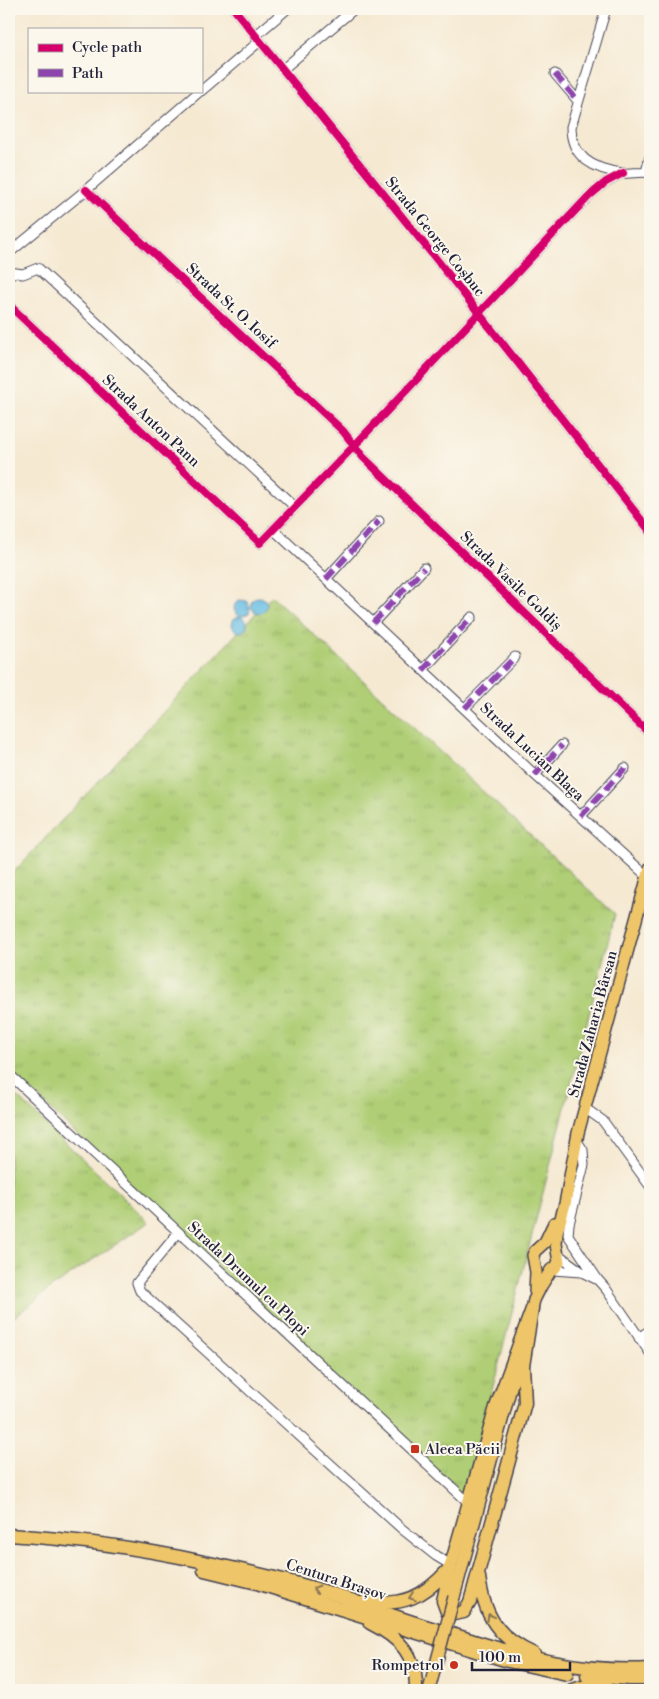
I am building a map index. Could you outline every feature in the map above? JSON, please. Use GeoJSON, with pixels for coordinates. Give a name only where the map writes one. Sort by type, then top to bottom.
{"type":"FeatureCollection","features":[{"type":"Feature","properties":{"kind":"highway"},"geometry":{"type":"LineString","coordinates":[[533,1305],[523,1366],[526,1393],[525,1403],[467,1608],[464,1612],[454,1614],[447,1612],[443,1601],[450,1566],[496,1407],[533,1305]]}},
{"type":"Feature","properties":{"kind":"highway","name":"Centura Brașov"},"geometry":{"type":"LineString","coordinates":[[9,1535],[54,1538],[146,1550],[260,1573],[344,1597],[386,1613],[508,1652],[557,1664],[601,1669],[650,1669]]}},
{"type":"Feature","properties":{"kind":"highway","name":"Centura Brașov"},"geometry":{"type":"LineString","coordinates":[[9,1544],[53,1546],[109,1552],[176,1564],[257,1583],[508,1661],[546,1671],[630,1679],[650,1678]]}},
{"type":"Feature","properties":{"kind":"highway"},"geometry":{"type":"LineString","coordinates":[[344,1597],[382,1602],[402,1601],[418,1596],[431,1588],[450,1566]]}},
{"type":"Feature","properties":{"kind":"highway"},"geometry":{"type":"LineString","coordinates":[[478,1573],[484,1604],[492,1622],[502,1633],[524,1649],[557,1664]]}},
{"type":"Feature","properties":{"kind":"highway"},"geometry":{"type":"LineString","coordinates":[[348,1612],[387,1632],[401,1644],[413,1664],[416,1690]]}},
{"type":"Feature","properties":{"kind":"highway"},"geometry":{"type":"LineString","coordinates":[[572,1690],[593,1684],[630,1679]]}},
{"type":"Feature","properties":{"kind":"main road","name":"Strada Zaharia Bârsan"},"geometry":{"type":"LineString","coordinates":[[568,1188],[577,1141],[649,873]]}},
{"type":"Feature","properties":{"kind":"main road"},"geometry":{"type":"LineString","coordinates":[[542,1246],[552,1229],[568,1188]]}},
{"type":"Feature","properties":{"kind":"main road"},"geometry":{"type":"LineString","coordinates":[[533,1305],[552,1270],[559,1262],[557,1232],[568,1188]]}},
{"type":"Feature","properties":{"kind":"main road"},"geometry":{"type":"LineString","coordinates":[[429,1690],[533,1305],[536,1267],[533,1255],[538,1248],[548,1245],[558,1253]]}},
{"type":"Feature","properties":{"kind":"main road"},"geometry":{"type":"LineString","coordinates":[[536,1267],[541,1270],[552,1270]]}},
{"type":"Feature","properties":{"kind":"street","name":"Strada George Coșbuc"},"geometry":{"type":"LineString","coordinates":[[234,9],[478,313],[650,532]]}},
{"type":"Feature","properties":{"kind":"street"},"geometry":{"type":"LineString","coordinates":[[202,90],[287,9]]}},
{"type":"Feature","properties":{"kind":"street"},"geometry":{"type":"LineString","coordinates":[[282,69],[354,9]]}},
{"type":"Feature","properties":{"kind":"street"},"geometry":{"type":"LineString","coordinates":[[606,9],[578,101],[571,127],[571,136],[580,154],[588,163],[599,168],[623,173],[648,173],[650,157]]}},
{"type":"Feature","properties":{"kind":"street"},"geometry":{"type":"LineString","coordinates":[[555,74],[578,101]]}},
{"type":"Feature","properties":{"kind":"street"},"geometry":{"type":"LineString","coordinates":[[9,253],[200,92]]}},
{"type":"Feature","properties":{"kind":"street"},"geometry":{"type":"LineString","coordinates":[[273,529],[355,445],[588,197],[606,182],[623,173]]}},
{"type":"Feature","properties":{"kind":"street","name":"Strada St. O. Iosif"},"geometry":{"type":"LineString","coordinates":[[86,190],[338,425],[355,445]]}},
{"type":"Feature","properties":{"kind":"street"},"geometry":{"type":"LineString","coordinates":[[9,272],[23,274],[38,268],[295,507]]}},
{"type":"Feature","properties":{"kind":"street","name":"Strada Anton Pann"},"geometry":{"type":"LineString","coordinates":[[9,305],[260,543],[273,529]]}},
{"type":"Feature","properties":{"kind":"street","name":"Strada Vasile Goldiș"},"geometry":{"type":"LineString","coordinates":[[355,445],[364,457],[650,734]]}},
{"type":"Feature","properties":{"kind":"street"},"geometry":{"type":"LineString","coordinates":[[326,579],[379,521]]}},
{"type":"Feature","properties":{"kind":"street","name":"Strada Lucian Blaga"},"geometry":{"type":"LineString","coordinates":[[273,529],[535,775],[649,873]]}},
{"type":"Feature","properties":{"kind":"street"},"geometry":{"type":"LineString","coordinates":[[373,623],[424,568]]}},
{"type":"Feature","properties":{"kind":"street"},"geometry":{"type":"LineString","coordinates":[[423,670],[472,617]]}},
{"type":"Feature","properties":{"kind":"street","name":"Strada Lucian Blaga"},"geometry":{"type":"LineString","coordinates":[[465,708],[515,657]]}},
{"type":"Feature","properties":{"kind":"street"},"geometry":{"type":"LineString","coordinates":[[535,775],[562,745]]}},
{"type":"Feature","properties":{"kind":"street","name":"Strada Lucian Blaga"},"geometry":{"type":"LineString","coordinates":[[581,816],[625,768]]}},
{"type":"Feature","properties":{"kind":"street","name":"Strada Drumul cu Plopi"},"geometry":{"type":"LineString","coordinates":[[9,1074],[469,1503]]}},
{"type":"Feature","properties":{"kind":"street"},"geometry":{"type":"LineString","coordinates":[[586,1109],[603,1122],[613,1133],[650,1186]]}},
{"type":"Feature","properties":{"kind":"street"},"geometry":{"type":"LineString","coordinates":[[577,1141],[583,1150],[584,1165],[568,1235],[650,1353]]}},
{"type":"Feature","properties":{"kind":"street"},"geometry":{"type":"LineString","coordinates":[[178,1233],[137,1283],[140,1291],[402,1529],[450,1566]]}},
{"type":"Feature","properties":{"kind":"street"},"geometry":{"type":"LineString","coordinates":[[558,1253],[582,1272],[598,1280]]}},
{"type":"Feature","properties":{"kind":"street"},"geometry":{"type":"LineString","coordinates":[[552,1270],[582,1272]]}},
{"type":"Feature","properties":{"kind":"street"},"geometry":{"type":"LineString","coordinates":[[639,1338],[650,1330]]}},
{"type":"Feature","properties":{"kind":"green space"},"geometry":{"type":"Polygon","coordinates":[[[272,596],[615,914],[463,1502],[9,1070],[9,877],[272,596]]]}},
{"type":"Feature","properties":{"kind":"green space"},"geometry":{"type":"Polygon","coordinates":[[[9,1089],[149,1222],[52,1287],[9,1321],[9,1089]]]}},
{"type":"Feature","properties":{"kind":"water"},"geometry":{"type":"Polygon","coordinates":[[[259,597],[265,599],[267,605],[265,611],[259,613],[253,611],[251,605],[253,599],[259,597]]]}},
{"type":"Feature","properties":{"kind":"water"},"geometry":{"type":"Polygon","coordinates":[[[239,600],[247,601],[250,608],[249,613],[242,616],[247,622],[247,626],[241,632],[236,631],[232,625],[234,618],[241,616],[234,609],[235,604],[239,600]]]}},
{"type":"Feature","properties":{"kind":"marked path"},"geometry":{"type":"LineString","coordinates":[[555,74],[578,101]]}},
{"type":"Feature","properties":{"kind":"marked path"},"geometry":{"type":"LineString","coordinates":[[326,579],[379,521]]}},
{"type":"Feature","properties":{"kind":"marked path"},"geometry":{"type":"LineString","coordinates":[[373,623],[424,568]]}},
{"type":"Feature","properties":{"kind":"marked path"},"geometry":{"type":"LineString","coordinates":[[423,670],[472,617]]}},
{"type":"Feature","properties":{"kind":"marked path"},"geometry":{"type":"LineString","coordinates":[[465,708],[515,657]]}},
{"type":"Feature","properties":{"kind":"marked path"},"geometry":{"type":"LineString","coordinates":[[535,775],[562,745]]}},
{"type":"Feature","properties":{"kind":"marked path"},"geometry":{"type":"LineString","coordinates":[[581,816],[625,768]]}},
{"type":"Feature","properties":{"kind":"cycle path"},"geometry":{"type":"LineString","coordinates":[[234,9],[441,265],[650,531]]}},
{"type":"Feature","properties":{"kind":"cycle path"},"geometry":{"type":"LineString","coordinates":[[9,305],[260,543],[355,445],[588,197],[606,182],[623,173]]}},
{"type":"Feature","properties":{"kind":"cycle path"},"geometry":{"type":"LineString","coordinates":[[86,190],[343,431],[363,457],[650,734]]}},
{"type":"Feature","properties":{"kind":"place","name":"Aleea Păcii"},"geometry":{"type":"Point","coordinates":[415,1449]}},
{"type":"Feature","properties":{"kind":"place","name":"Rompetrol"},"geometry":{"type":"Point","coordinates":[454,1665]}}]}
